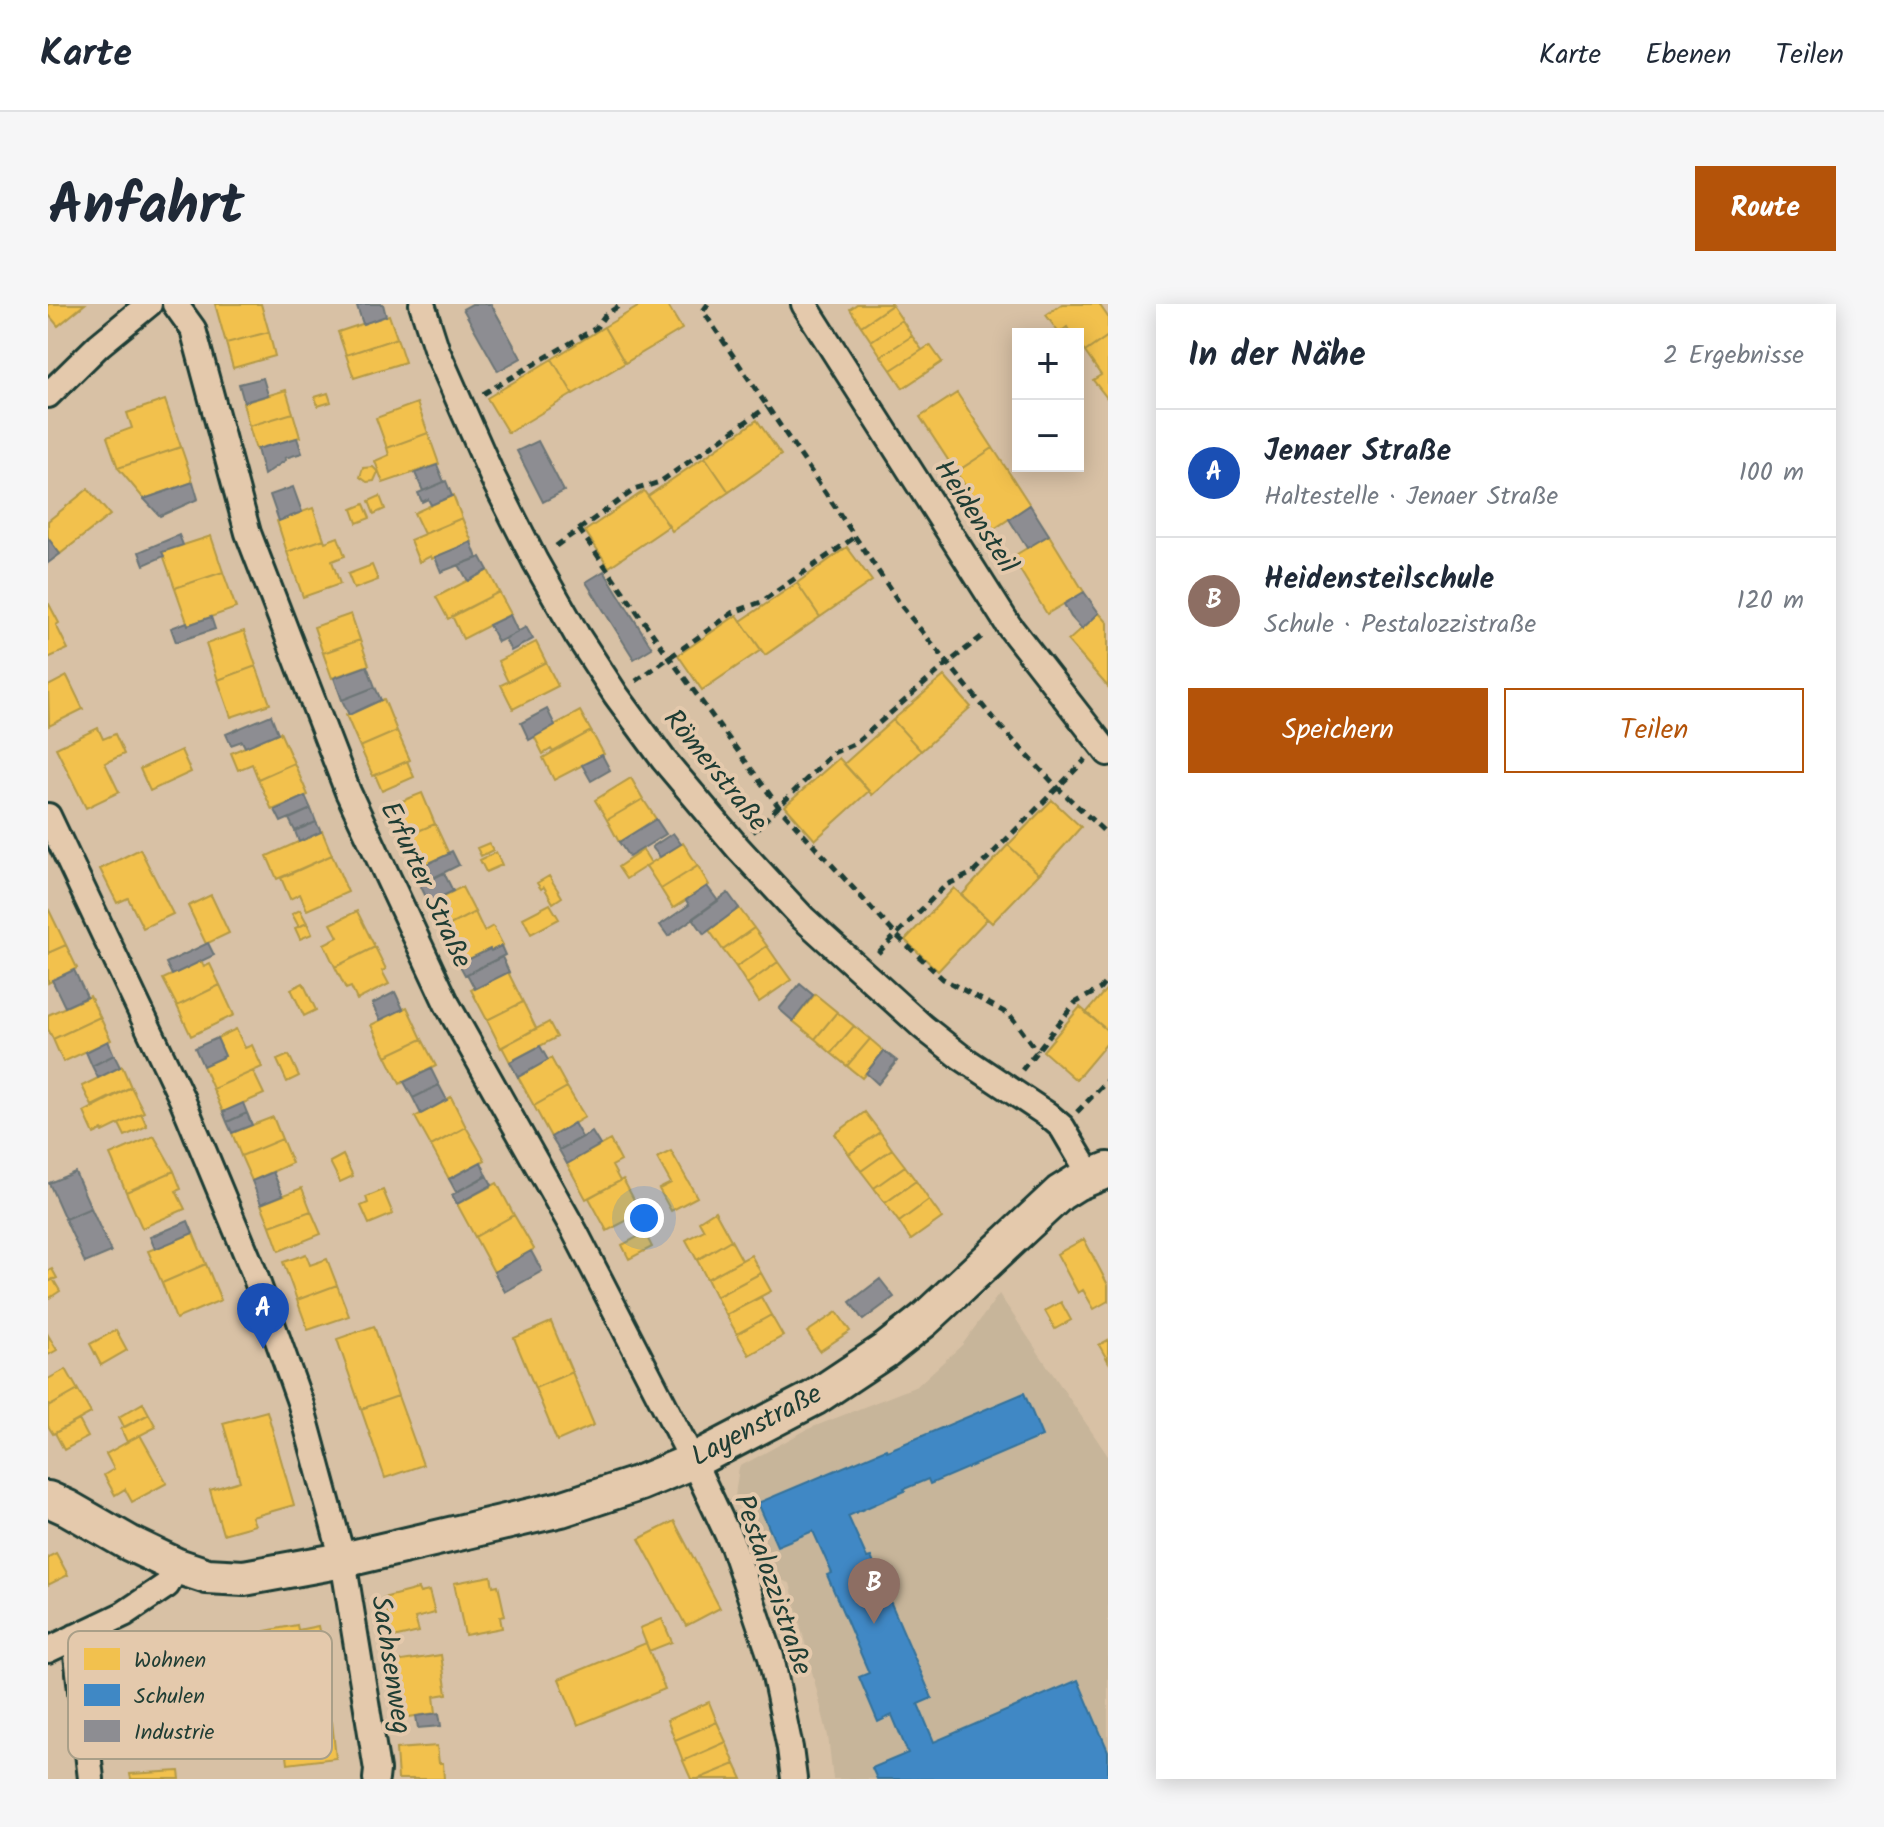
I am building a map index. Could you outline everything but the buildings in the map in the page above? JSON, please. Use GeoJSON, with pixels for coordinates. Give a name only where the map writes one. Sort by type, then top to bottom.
{"type":"FeatureCollection","features":[{"type":"Feature","properties":{"kind":"street"},"geometry":{"type":"LineString","coordinates":[[48,395],[99,345],[149,304]]}},
{"type":"Feature","properties":{"kind":"street","name":"Erfurter Straße"},"geometry":{"type":"LineString","coordinates":[[175,304],[193,329],[248,533],[348,792],[447,1004],[575,1232],[693,1461]]}},
{"type":"Feature","properties":{"kind":"street","name":"Römerstraße"},"geometry":{"type":"LineString","coordinates":[[422,304],[437,351],[461,407],[535,561],[577,635],[663,759],[738,848],[803,918],[923,1027],[1062,1127],[1099,1173]]}},
{"type":"Feature","properties":{"kind":"street","name":"Heidensteil"},"geometry":{"type":"LineString","coordinates":[[804,304],[1005,619],[1104,749]]}},
{"type":"Feature","properties":{"kind":"street","name":"Sachsenweg"},"geometry":{"type":"LineString","coordinates":[[48,816],[182,1099],[253,1270],[301,1405],[343,1560],[376,1779]]}},
{"type":"Feature","properties":{"kind":"street","name":"Layenstraße"},"geometry":{"type":"LineString","coordinates":[[48,1499],[177,1566],[207,1576],[244,1578],[343,1560],[561,1509],[640,1483],[693,1461],[814,1398],[886,1350],[924,1320],[1060,1193],[1099,1173]]}},
{"type":"Feature","properties":{"kind":"street","name":"Pestalozzistraße"},"geometry":{"type":"LineString","coordinates":[[693,1461],[733,1546],[771,1657],[794,1779]]}},
{"type":"Feature","properties":{"kind":"street"},"geometry":{"type":"LineString","coordinates":[[88,1631],[124,1614],[167,1585],[177,1566]]}},
{"type":"Feature","properties":{"kind":"street"},"geometry":{"type":"LineString","coordinates":[[48,1650],[68,1640]]}},
{"type":"Feature","properties":{"kind":"street"},"geometry":{"type":"LineString","coordinates":[[89,1759],[91,1779]]}},
{"type":"Feature","properties":{"kind":"path"},"geometry":{"type":"LineString","coordinates":[[461,407],[596,328],[605,315],[622,304]]}},
{"type":"Feature","properties":{"kind":"path"},"geometry":{"type":"LineString","coordinates":[[708,304],[703,311],[903,608],[996,722],[1058,788],[1108,835]]}},
{"type":"Feature","properties":{"kind":"path"},"geometry":{"type":"LineString","coordinates":[[535,561],[634,490],[660,482],[767,407]]}},
{"type":"Feature","properties":{"kind":"path"},"geometry":{"type":"LineString","coordinates":[[579,529],[779,807],[896,935],[943,979],[1010,1015],[1037,1051]]}},
{"type":"Feature","properties":{"kind":"path"},"geometry":{"type":"LineString","coordinates":[[616,695],[734,612],[761,602],[855,537]]}},
{"type":"Feature","properties":{"kind":"path"},"geometry":{"type":"LineString","coordinates":[[738,848],[833,753],[856,743],[948,663],[1005,619]]}},
{"type":"Feature","properties":{"kind":"path"},"geometry":{"type":"LineString","coordinates":[[860,971],[946,885],[973,873],[1058,788],[1104,749]]}},
{"type":"Feature","properties":{"kind":"path"},"geometry":{"type":"LineString","coordinates":[[1007,1088],[1075,1003],[1100,989],[1108,979]]}},
{"type":"Feature","properties":{"kind":"path"},"geometry":{"type":"LineString","coordinates":[[1062,1127],[1108,1080]]}},
{"type":"Feature","properties":{"kind":"shaded area"},"geometry":{"type":"Polygon","coordinates":[[[999,1294],[1108,1456],[1108,1779],[833,1779],[828,1736],[790,1583],[764,1575],[735,1496],[739,1467],[808,1429],[917,1386],[962,1345],[999,1294]]]}},
{"type":"Feature","properties":{"kind":"place","name":"Jenaer Straße"},"geometry":{"type":"Point","coordinates":[263,1349]}},
{"type":"Feature","properties":{"kind":"place","name":"Heidensteilschule"},"geometry":{"type":"Point","coordinates":[874,1624]}}]}
